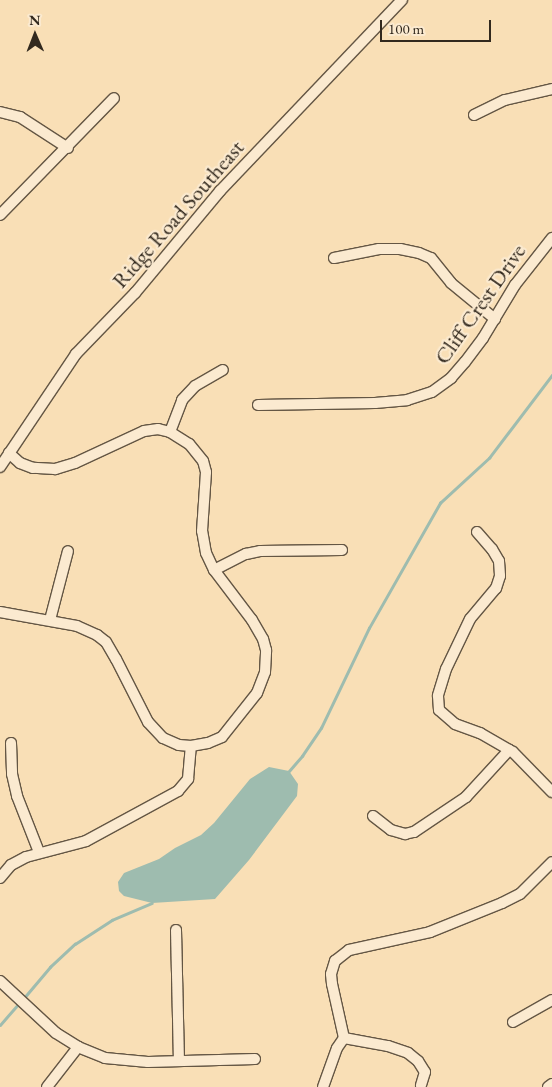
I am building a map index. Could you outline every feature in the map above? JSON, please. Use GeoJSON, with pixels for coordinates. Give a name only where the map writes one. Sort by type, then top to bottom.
{"type":"FeatureCollection","features":[{"type":"Feature","properties":{"kind":"street","name":"Ridge Road Southeast"},"geometry":{"type":"LineString","coordinates":[[0,467],[76,354],[135,293],[206,207],[402,0]]}},
{"type":"Feature","properties":{"kind":"street"},"geometry":{"type":"LineString","coordinates":[[474,115],[505,100],[552,89]]}},
{"type":"Feature","properties":{"kind":"street"},"geometry":{"type":"LineString","coordinates":[[0,215],[68,148],[114,98]]}},
{"type":"Feature","properties":{"kind":"street"},"geometry":{"type":"LineString","coordinates":[[0,112],[20,117],[68,148]]}},
{"type":"Feature","properties":{"kind":"street","name":"Cliff Crest Drive"},"geometry":{"type":"LineString","coordinates":[[258,405],[375,403],[407,400],[432,392],[451,378],[465,362],[495,319],[515,285],[552,238]]}},
{"type":"Feature","properties":{"kind":"street"},"geometry":{"type":"LineString","coordinates":[[334,258],[379,249],[400,249],[419,253],[431,258],[452,283],[495,319]]}},
{"type":"Feature","properties":{"kind":"street"},"geometry":{"type":"LineString","coordinates":[[170,432],[182,400],[195,386],[223,370]]}},
{"type":"Feature","properties":{"kind":"street"},"geometry":{"type":"LineString","coordinates":[[0,612],[50,620],[87,630],[106,642],[154,731],[163,738],[179,745],[191,746],[212,742],[230,729],[257,693],[265,672],[266,650],[263,639],[252,620],[214,570],[206,553],[202,531],[206,472],[203,462],[189,444],[170,432],[158,429],[144,431],[75,463],[55,470],[33,468],[20,463],[9,453]]}},
{"type":"Feature","properties":{"kind":"street"},"geometry":{"type":"LineString","coordinates":[[477,532],[499,560],[500,576],[496,588],[470,619],[458,642],[442,681],[438,705],[443,716],[455,724],[480,733],[509,750],[552,792]]}},
{"type":"Feature","properties":{"kind":"street"},"geometry":{"type":"LineString","coordinates":[[214,570],[246,554],[260,551],[342,550]]}},
{"type":"Feature","properties":{"kind":"street"},"geometry":{"type":"LineString","coordinates":[[50,620],[68,551]]}},
{"type":"Feature","properties":{"kind":"street"},"geometry":{"type":"LineString","coordinates":[[11,743],[12,774],[17,796],[39,852]]}},
{"type":"Feature","properties":{"kind":"street"},"geometry":{"type":"LineString","coordinates":[[0,878],[11,865],[39,852],[86,841],[178,791],[188,779],[191,746]]}},
{"type":"Feature","properties":{"kind":"street"},"geometry":{"type":"LineString","coordinates":[[373,816],[390,830],[405,834],[414,832],[466,797],[509,750]]}},
{"type":"Feature","properties":{"kind":"street"},"geometry":{"type":"LineString","coordinates":[[323,1087],[337,1048],[344,1038],[331,974],[335,961],[342,954],[350,950],[430,932],[502,904],[520,894],[552,862]]}},
{"type":"Feature","properties":{"kind":"street"},"geometry":{"type":"LineString","coordinates":[[176,930],[179,1061]]}},
{"type":"Feature","properties":{"kind":"street"},"geometry":{"type":"LineString","coordinates":[[0,981],[56,1033],[78,1047],[104,1058],[179,1061],[255,1059]]}},
{"type":"Feature","properties":{"kind":"street"},"geometry":{"type":"LineString","coordinates":[[513,1022],[552,1000]]}},
{"type":"Feature","properties":{"kind":"street"},"geometry":{"type":"LineString","coordinates":[[344,1038],[388,1046],[408,1053],[418,1061],[425,1072],[421,1085]]}},
{"type":"Feature","properties":{"kind":"street"},"geometry":{"type":"LineString","coordinates":[[47,1087],[78,1047]]}},
{"type":"Feature","properties":{"kind":"street"},"geometry":{"type":"LineString","coordinates":[[548,1087],[552,1084]]}},
{"type":"Feature","properties":{"kind":"shaded area"},"geometry":{"type":"Polygon","coordinates":[[[269,767],[289,771],[298,784],[297,796],[249,860],[215,899],[152,903],[124,896],[119,891],[118,882],[124,873],[159,859],[175,848],[201,835],[214,823],[250,779],[269,767]]]}},
{"type":"Feature","properties":{"kind":"waterway"},"geometry":{"type":"LineString","coordinates":[[289,771],[321,728],[369,628],[440,503],[489,458],[552,375]]}},
{"type":"Feature","properties":{"kind":"waterway"},"geometry":{"type":"LineString","coordinates":[[23,999],[50,967],[75,944],[112,920],[152,903]]}},
{"type":"Feature","properties":{"kind":"waterway"},"geometry":{"type":"LineString","coordinates":[[0,1025],[19,1003]]}}]}
